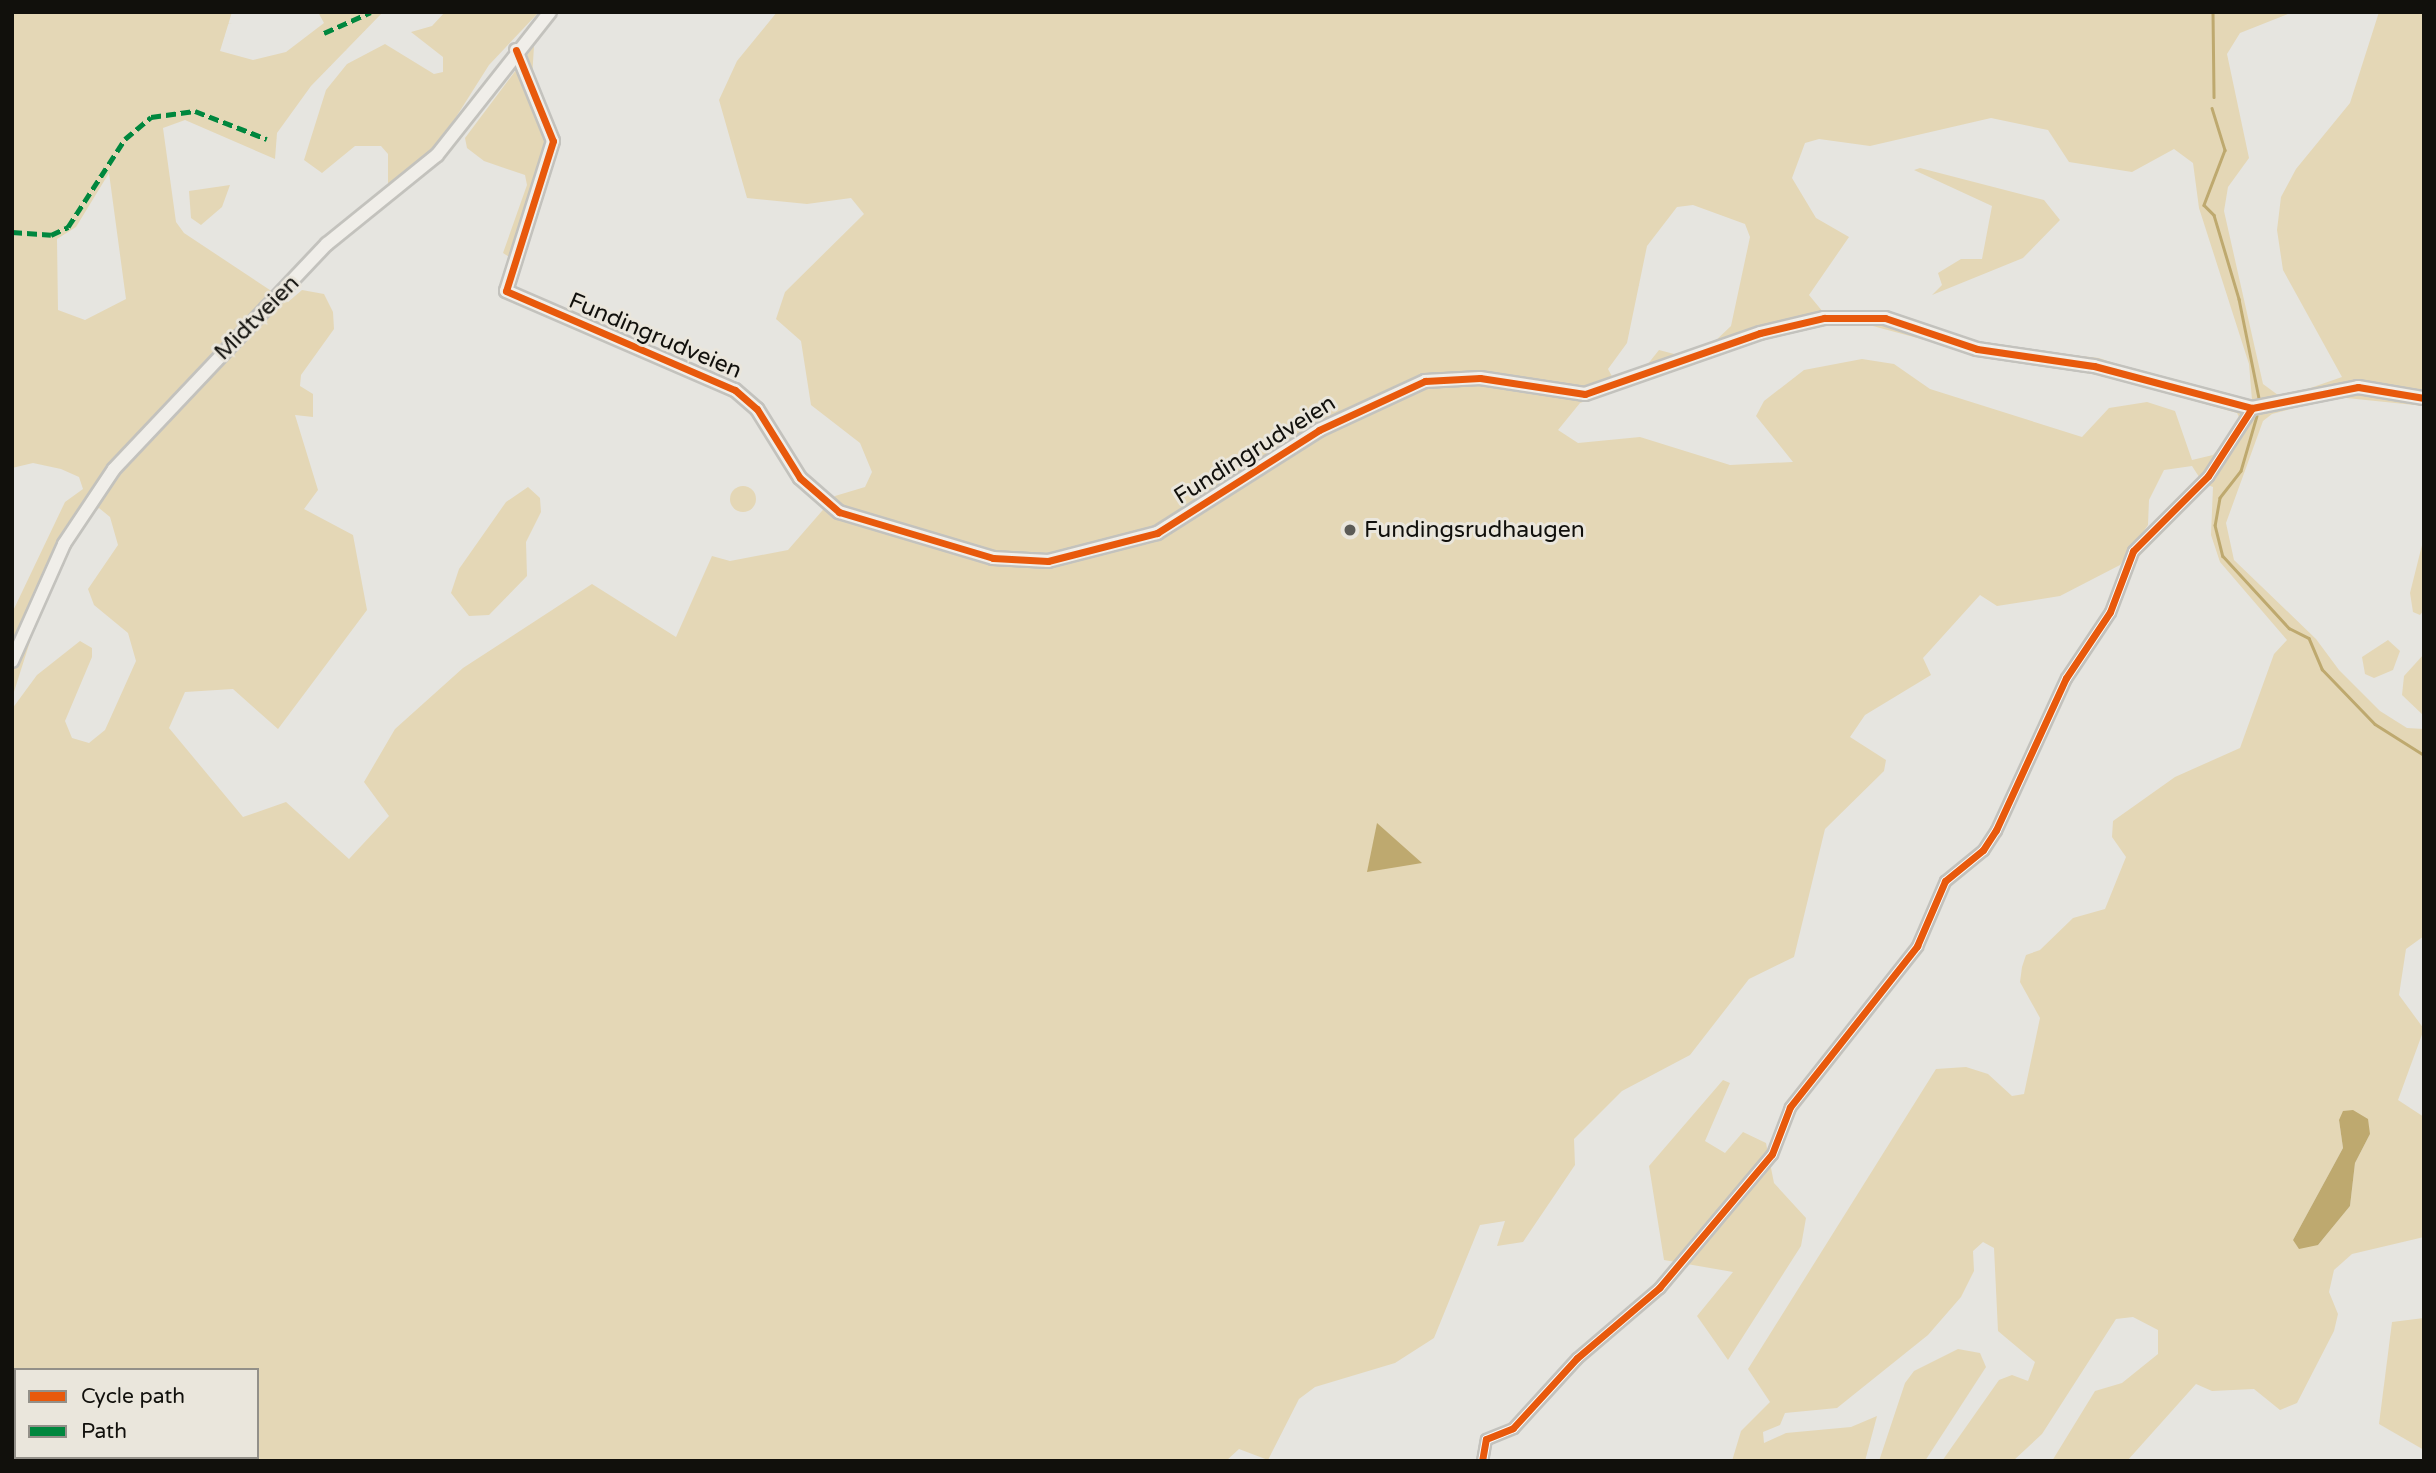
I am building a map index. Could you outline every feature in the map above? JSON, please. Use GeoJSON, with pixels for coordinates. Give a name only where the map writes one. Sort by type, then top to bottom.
{"type":"FeatureCollection","features":[{"type":"Feature","properties":{"kind":"street","name":"Midtveien"},"geometry":{"type":"LineString","coordinates":[[12,661],[64,544],[114,469],[335,236],[437,155],[516,50],[550,12]]}},
{"type":"Feature","properties":{"kind":"street","name":"Fundingrudveien"},"geometry":{"type":"LineString","coordinates":[[516,50],[552,141],[505,278],[508,293],[735,390],[757,409],[800,478],[838,512],[985,556],[1048,561],[1157,533],[1319,430],[1425,381],[1480,378],[1586,394],[1760,333],[1824,318],[1885,318],[1977,349],[2082,363],[2252,408],[2358,387],[2424,398]]}},
{"type":"Feature","properties":{"kind":"street"},"geometry":{"type":"LineString","coordinates":[[1482,1461],[1486,1439],[1513,1428],[1577,1358],[1659,1288],[1772,1154],[1790,1107],[1917,946],[1945,881],[1983,850],[1996,830],[2066,678],[2110,611],[2133,551],[2208,476],[2252,408]]}},
{"type":"Feature","properties":{"kind":"shaded area"},"geometry":{"type":"Polygon","coordinates":[[[12,12],[232,12],[220,51],[253,60],[286,52],[324,23],[318,12],[383,12],[311,86],[277,133],[275,159],[185,120],[163,128],[176,222],[184,233],[288,302],[302,290],[324,294],[333,312],[334,329],[301,375],[300,386],[313,394],[313,417],[295,415],[318,490],[304,509],[353,535],[367,610],[278,729],[233,689],[185,692],[169,728],[243,817],[286,802],[349,859],[389,816],[364,782],[395,729],[463,668],[592,584],[676,637],[712,556],[730,561],[788,550],[835,496],[865,487],[872,472],[860,443],[811,405],[801,341],[776,319],[785,292],[864,214],[851,198],[807,204],[747,198],[719,100],[737,61],[777,12],[2293,12],[2240,33],[2227,54],[2249,158],[2228,187],[2224,211],[2263,384],[2282,398],[2342,377],[2283,270],[2277,230],[2281,197],[2296,169],[2350,103],[2379,12],[2424,12],[2424,406],[2337,397],[2272,414],[2263,421],[2226,523],[2234,560],[2316,639],[2339,670],[2380,711],[2407,728],[2424,729],[2424,936],[2406,949],[2399,995],[2424,1029],[2398,1100],[2424,1117],[2424,1237],[2352,1254],[2334,1270],[2329,1292],[2338,1314],[2334,1331],[2297,1403],[2280,1410],[2254,1389],[2212,1391],[2196,1384],[2127,1461],[2052,1461],[2095,1391],[2122,1383],[2158,1354],[2158,1330],[2133,1317],[2116,1319],[2042,1434],[2013,1461],[1942,1461],[1999,1380],[2012,1375],[2028,1381],[2035,1362],[1998,1331],[1994,1248],[1983,1242],[1973,1251],[1974,1271],[1961,1297],[1928,1335],[1837,1408],[1785,1413],[1780,1425],[1763,1432],[1764,1443],[1786,1433],[1851,1427],[1877,1416],[1865,1461],[1732,1461],[1741,1431],[1770,1402],[1748,1369],[1936,1069],[1966,1067],[1988,1074],[2012,1096],[2024,1094],[2040,1018],[2020,982],[2026,955],[2040,950],[2073,918],[2105,909],[2126,857],[2112,837],[2113,821],[2175,777],[2240,748],[2274,654],[2287,640],[2220,562],[2211,535],[2213,487],[2203,483],[2192,466],[2164,470],[2149,500],[2148,525],[2120,565],[2060,596],[1997,606],[1980,595],[1923,658],[1931,675],[1865,715],[1850,737],[1886,760],[1884,771],[1825,829],[1794,957],[1749,979],[1690,1055],[1622,1091],[1574,1139],[1575,1165],[1523,1242],[1497,1246],[1505,1221],[1480,1225],[1434,1338],[1395,1363],[1315,1387],[1299,1399],[1268,1460],[1239,1449],[1226,1461],[12,1461],[12,709],[37,675],[80,641],[92,648],[92,657],[65,721],[72,738],[89,743],[105,730],[136,661],[128,633],[94,605],[88,589],[118,545],[110,517],[99,508],[83,523],[40,610],[12,698],[12,613],[65,502],[83,489],[79,477],[61,469],[33,463],[12,468],[12,12]],[[1991,118],[1870,146],[1819,139],[1805,143],[1792,178],[1816,218],[1849,237],[1809,295],[1823,312],[1879,314],[1981,345],[2099,358],[2191,389],[2252,400],[2249,364],[2199,208],[2193,163],[2174,149],[2132,172],[2069,162],[2048,130],[1991,118]],[[109,173],[76,227],[57,239],[58,310],[85,320],[126,299],[109,173]],[[1693,205],[1677,207],[1647,246],[1627,343],[1608,369],[1614,380],[1643,370],[1659,350],[1678,355],[1712,344],[1731,326],[1750,237],[1745,224],[1693,205]],[[1858,322],[1784,331],[1580,403],[1558,430],[1578,443],[1640,437],[1730,465],[1793,462],[1756,416],[1764,401],[1804,370],[1862,359],[1894,364],[1930,389],[2082,437],[2109,408],[2147,402],[2175,411],[2192,460],[2213,455],[2241,421],[2237,413],[2109,377],[1984,356],[1858,322]],[[2339,1120],[2343,1148],[2293,1240],[2318,1245],[2350,1206],[2355,1163],[2370,1134],[2339,1120]]]}},
{"type":"Feature","properties":{"kind":"shaded area"},"geometry":{"type":"Polygon","coordinates":[[[445,12],[539,12],[489,65],[439,144],[388,185],[388,154],[381,146],[355,146],[322,173],[304,160],[326,90],[347,64],[385,44],[434,74],[443,72],[443,57],[411,32],[432,26],[445,12]]]}},
{"type":"Feature","properties":{"kind":"shaded area"},"geometry":{"type":"Polygon","coordinates":[[[534,46],[532,78],[557,129],[557,147],[517,262],[503,253],[527,185],[525,175],[484,161],[467,148],[465,138],[534,46]]]}},
{"type":"Feature","properties":{"kind":"shaded area"},"geometry":{"type":"Polygon","coordinates":[[[1920,168],[2044,200],[2060,220],[2023,258],[1932,295],[1942,285],[1938,273],[1961,259],[1982,259],[1992,206],[1914,170],[1920,168]]]}},
{"type":"Feature","properties":{"kind":"shaded area"},"geometry":{"type":"Polygon","coordinates":[[[230,185],[222,207],[201,225],[191,218],[189,191],[230,185]]]}},
{"type":"Feature","properties":{"kind":"shaded area"},"geometry":{"type":"Polygon","coordinates":[[[743,486],[752,490],[756,499],[752,508],[743,512],[734,508],[730,499],[734,490],[743,486]]]}},
{"type":"Feature","properties":{"kind":"shaded area"},"geometry":{"type":"Polygon","coordinates":[[[528,487],[540,498],[541,512],[526,542],[527,576],[489,615],[469,616],[451,593],[459,569],[506,502],[528,487]]]}},
{"type":"Feature","properties":{"kind":"shaded area"},"geometry":{"type":"Polygon","coordinates":[[[2424,537],[2424,610],[2420,615],[2413,612],[2410,593],[2424,537]]]}},
{"type":"Feature","properties":{"kind":"shaded area"},"geometry":{"type":"Polygon","coordinates":[[[2388,640],[2400,651],[2393,670],[2374,678],[2365,674],[2362,657],[2388,640]]]}},
{"type":"Feature","properties":{"kind":"shaded area"},"geometry":{"type":"Polygon","coordinates":[[[2424,654],[2424,716],[2402,695],[2404,676],[2424,654]]]}},
{"type":"Feature","properties":{"kind":"shaded area"},"geometry":{"type":"Polygon","coordinates":[[[1377,823],[1422,863],[1367,872],[1377,823]]]}},
{"type":"Feature","properties":{"kind":"shaded area"},"geometry":{"type":"Polygon","coordinates":[[[1723,1080],[1730,1083],[1705,1141],[1725,1153],[1743,1132],[1766,1143],[1774,1183],[1806,1218],[1801,1246],[1728,1360],[1697,1316],[1733,1272],[1664,1260],[1649,1166],[1723,1080]]]}},
{"type":"Feature","properties":{"kind":"shaded area"},"geometry":{"type":"Polygon","coordinates":[[[2353,1110],[2368,1119],[2370,1134],[2355,1163],[2350,1206],[2318,1245],[2299,1249],[2293,1240],[2343,1148],[2339,1120],[2343,1111],[2353,1110]]]}},
{"type":"Feature","properties":{"kind":"shaded area"},"geometry":{"type":"Polygon","coordinates":[[[2424,1318],[2424,1450],[2379,1424],[2392,1322],[2424,1318]]]}},
{"type":"Feature","properties":{"kind":"shaded area"},"geometry":{"type":"Polygon","coordinates":[[[1958,1349],[1980,1353],[1986,1367],[1925,1461],[1879,1461],[1905,1383],[1914,1371],[1958,1349]]]}},
{"type":"Feature","properties":{"kind":"waterway"},"geometry":{"type":"LineString","coordinates":[[2213,12],[2214,97]]}},
{"type":"Feature","properties":{"kind":"waterway"},"geometry":{"type":"LineString","coordinates":[[2212,108],[2225,150],[2204,205],[2214,215],[2239,299],[2259,398]]}},
{"type":"Feature","properties":{"kind":"waterway"},"geometry":{"type":"LineString","coordinates":[[2257,416],[2241,471],[2220,498],[2215,525],[2223,556],[2289,628],[2309,638],[2322,669],[2375,724],[2424,755]]}},
{"type":"Feature","properties":{"kind":"marked path"},"geometry":{"type":"LineString","coordinates":[[324,33],[371,12]]}},
{"type":"Feature","properties":{"kind":"marked path"},"geometry":{"type":"LineString","coordinates":[[12,232],[51,235],[68,227],[125,139],[151,117],[195,111],[267,139]]}},
{"type":"Feature","properties":{"kind":"cycle path"},"geometry":{"type":"LineString","coordinates":[[516,50],[553,141],[506,291],[735,390],[757,409],[800,478],[839,512],[993,558],[1048,561],[1157,533],[1319,430],[1425,381],[1480,378],[1585,394],[1760,333],[1824,318],[1885,318],[1977,349],[2094,366],[2252,408],[2358,387],[2424,398]]}},
{"type":"Feature","properties":{"kind":"cycle path"},"geometry":{"type":"LineString","coordinates":[[1482,1461],[1486,1439],[1513,1428],[1577,1358],[1659,1288],[1772,1154],[1790,1107],[1917,946],[1945,881],[1983,850],[1996,830],[2066,678],[2110,612],[2133,551],[2208,476],[2252,408]]}},
{"type":"Feature","properties":{"kind":"place","name":"Fundingsrudhaugen"},"geometry":{"type":"Point","coordinates":[1350,530]}}]}
